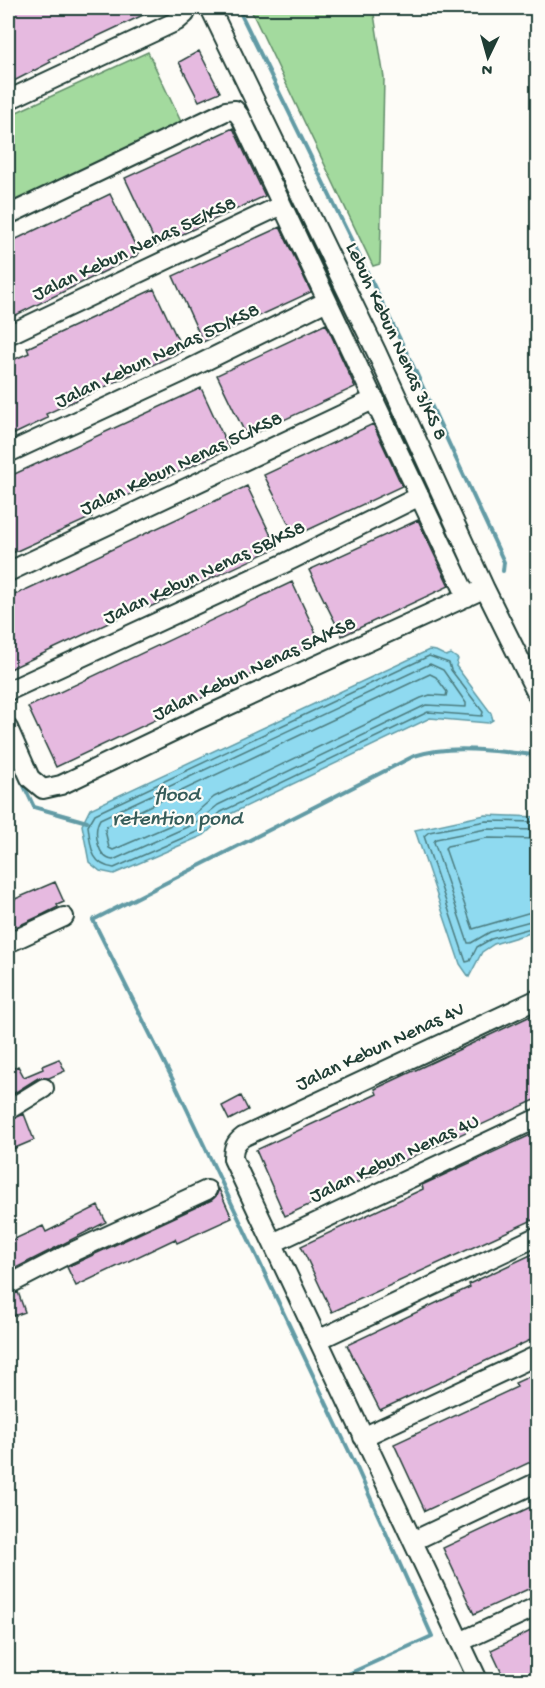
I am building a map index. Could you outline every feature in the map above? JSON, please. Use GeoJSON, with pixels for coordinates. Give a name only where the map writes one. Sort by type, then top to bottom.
{"type":"FeatureCollection","features":[{"type":"Feature","properties":{"kind":"street","name":"Lebuh Kebun Nenas 3/KS 8"},"geometry":{"type":"LineString","coordinates":[[210,8],[376,351],[484,589],[537,696]]}},
{"type":"Feature","properties":{"kind":"street"},"geometry":{"type":"LineString","coordinates":[[8,100],[177,21],[185,14]]}},
{"type":"Feature","properties":{"kind":"street"},"geometry":{"type":"LineString","coordinates":[[8,215],[226,111],[235,110],[241,118],[375,399],[467,597]]}},
{"type":"Feature","properties":{"kind":"street","name":"Jalan Kebun Nenas 5E/KS8"},"geometry":{"type":"LineString","coordinates":[[8,335],[282,205]]}},
{"type":"Feature","properties":{"kind":"street","name":"Jalan Kebun Nenas 5D/KS8"},"geometry":{"type":"LineString","coordinates":[[8,453],[327,301]]}},
{"type":"Feature","properties":{"kind":"street","name":"Jalan Kebun Nenas 5C/KS8"},"geometry":{"type":"LineString","coordinates":[[8,573],[375,399]]}},
{"type":"Feature","properties":{"kind":"street","name":"Jalan Kebun Nenas 5B/KS8"},"geometry":{"type":"LineString","coordinates":[[8,691],[280,565],[420,496]]}},
{"type":"Feature","properties":{"kind":"street","name":"Jalan Kebun Nenas 5A/KS8"},"geometry":{"type":"LineString","coordinates":[[8,728],[30,778],[43,789],[61,785],[484,589]]}},
{"type":"Feature","properties":{"kind":"street"},"geometry":{"type":"LineString","coordinates":[[8,943],[64,917]]}},
{"type":"Feature","properties":{"kind":"street","name":"Jalan Kebun Nenas 4V"},"geometry":{"type":"LineString","coordinates":[[273,1243],[233,1159],[236,1142],[537,999]]}},
{"type":"Feature","properties":{"kind":"street"},"geometry":{"type":"LineString","coordinates":[[8,1110],[44,1088]]}},
{"type":"Feature","properties":{"kind":"street","name":"Jalan Kebun Nenas 4U"},"geometry":{"type":"LineString","coordinates":[[273,1243],[537,1118]]}},
{"type":"Feature","properties":{"kind":"street"},"geometry":{"type":"LineString","coordinates":[[8,1285],[68,1254],[207,1190]]}},
{"type":"Feature","properties":{"kind":"street"},"geometry":{"type":"LineString","coordinates":[[318,1340],[537,1236]]}},
{"type":"Feature","properties":{"kind":"street"},"geometry":{"type":"LineString","coordinates":[[273,1243],[478,1680]]}},
{"type":"Feature","properties":{"kind":"street"},"geometry":{"type":"LineString","coordinates":[[363,1437],[537,1355]]}},
{"type":"Feature","properties":{"kind":"street"},"geometry":{"type":"LineString","coordinates":[[413,1541],[537,1482]]}},
{"type":"Feature","properties":{"kind":"street"},"geometry":{"type":"LineString","coordinates":[[460,1642],[537,1606]]}},
{"type":"Feature","properties":{"kind":"green space"},"geometry":{"type":"Polygon","coordinates":[[[250,8],[373,8],[384,78],[380,264],[373,266],[250,8]]]}},
{"type":"Feature","properties":{"kind":"green space"},"geometry":{"type":"Polygon","coordinates":[[[148,52],[183,126],[8,206],[8,116],[148,52]]]}},
{"type":"Feature","properties":{"kind":"water","name":"flood retention pond"},"geometry":{"type":"Polygon","coordinates":[[[429,650],[446,656],[451,654],[458,659],[456,666],[491,713],[493,720],[488,723],[430,718],[224,817],[204,835],[114,874],[100,871],[89,862],[82,825],[90,809],[429,650]]]}},
{"type":"Feature","properties":{"kind":"water"},"geometry":{"type":"Polygon","coordinates":[[[485,815],[537,817],[537,931],[494,944],[482,952],[469,977],[460,964],[415,830],[485,815]]]}},
{"type":"Feature","properties":{"kind":"building"},"geometry":{"type":"Polygon","coordinates":[[[8,8],[158,8],[49,59],[51,62],[8,84],[8,8]]]}},
{"type":"Feature","properties":{"kind":"building"},"geometry":{"type":"Polygon","coordinates":[[[199,51],[220,92],[199,101],[179,62],[199,51]]]}},
{"type":"Feature","properties":{"kind":"building"},"geometry":{"type":"Polygon","coordinates":[[[233,128],[265,196],[157,246],[125,178],[233,128]]]}},
{"type":"Feature","properties":{"kind":"building"},"geometry":{"type":"Polygon","coordinates":[[[110,194],[138,255],[14,316],[8,303],[8,243],[110,194]]]}},
{"type":"Feature","properties":{"kind":"building"},"geometry":{"type":"Polygon","coordinates":[[[280,227],[311,292],[203,342],[173,276],[280,227]]]}},
{"type":"Feature","properties":{"kind":"building"},"geometry":{"type":"Polygon","coordinates":[[[154,289],[183,351],[46,414],[48,418],[8,437],[8,362],[29,353],[27,348],[154,289]]]}},
{"type":"Feature","properties":{"kind":"building"},"geometry":{"type":"Polygon","coordinates":[[[326,324],[355,387],[247,437],[217,375],[326,324]]]}},
{"type":"Feature","properties":{"kind":"building"},"geometry":{"type":"Polygon","coordinates":[[[201,388],[229,449],[90,513],[92,517],[8,555],[8,477],[201,388]]]}},
{"type":"Feature","properties":{"kind":"building"},"geometry":{"type":"Polygon","coordinates":[[[373,424],[402,486],[295,536],[264,475],[373,424]]]}},
{"type":"Feature","properties":{"kind":"building"},"geometry":{"type":"Polygon","coordinates":[[[247,486],[277,548],[150,607],[149,604],[8,670],[8,598],[247,486]]]}},
{"type":"Feature","properties":{"kind":"building"},"geometry":{"type":"Polygon","coordinates":[[[418,520],[449,586],[342,636],[309,570],[418,520]]]}},
{"type":"Feature","properties":{"kind":"building"},"geometry":{"type":"Polygon","coordinates":[[[292,582],[320,642],[56,767],[28,707],[292,582]]]}},
{"type":"Feature","properties":{"kind":"building"},"geometry":{"type":"Polygon","coordinates":[[[55,882],[64,902],[16,927],[16,925],[8,928],[8,902],[55,882]]]}},
{"type":"Feature","properties":{"kind":"building"},"geometry":{"type":"Polygon","coordinates":[[[537,1013],[537,1099],[285,1216],[256,1150],[377,1094],[375,1089],[537,1013]]]}},
{"type":"Feature","properties":{"kind":"building"},"geometry":{"type":"Polygon","coordinates":[[[59,1059],[65,1071],[49,1078],[38,1078],[8,1097],[8,1071],[18,1066],[24,1077],[59,1059]]]}},
{"type":"Feature","properties":{"kind":"building"},"geometry":{"type":"Polygon","coordinates":[[[241,1096],[248,1110],[229,1120],[222,1106],[241,1096]]]}},
{"type":"Feature","properties":{"kind":"building"},"geometry":{"type":"Polygon","coordinates":[[[24,1114],[34,1140],[8,1151],[8,1121],[24,1114]]]}},
{"type":"Feature","properties":{"kind":"building"},"geometry":{"type":"Polygon","coordinates":[[[537,1132],[537,1218],[332,1312],[301,1246],[423,1189],[422,1185],[537,1132]]]}},
{"type":"Feature","properties":{"kind":"building"},"geometry":{"type":"Polygon","coordinates":[[[219,1189],[232,1218],[177,1243],[175,1239],[76,1286],[67,1267],[212,1200],[219,1189]]]}},
{"type":"Feature","properties":{"kind":"building"},"geometry":{"type":"Polygon","coordinates":[[[98,1206],[106,1222],[10,1271],[8,1242],[43,1226],[46,1232],[98,1206]]]}},
{"type":"Feature","properties":{"kind":"building"},"geometry":{"type":"Polygon","coordinates":[[[537,1252],[537,1337],[380,1410],[347,1345],[470,1287],[469,1284],[537,1252]]]}},
{"type":"Feature","properties":{"kind":"building"},"geometry":{"type":"Polygon","coordinates":[[[18,1292],[25,1312],[8,1318],[8,1296],[18,1292]]]}},
{"type":"Feature","properties":{"kind":"building"},"geometry":{"type":"Polygon","coordinates":[[[537,1373],[537,1459],[425,1511],[394,1444],[517,1387],[515,1383],[537,1373]]]}},
{"type":"Feature","properties":{"kind":"building"},"geometry":{"type":"Polygon","coordinates":[[[537,1504],[537,1585],[474,1614],[443,1548],[537,1504]]]}},
{"type":"Feature","properties":{"kind":"building"},"geometry":{"type":"Polygon","coordinates":[[[537,1628],[537,1680],[505,1680],[491,1650],[537,1628]]]}},
{"type":"Feature","properties":{"kind":"waterway"},"geometry":{"type":"LineString","coordinates":[[238,8],[412,364],[504,562],[503,571]]}},
{"type":"Feature","properties":{"kind":"waterway"},"geometry":{"type":"LineString","coordinates":[[335,1680],[432,1636],[357,1468],[175,1084],[93,920],[414,756],[459,749],[537,755]]}},
{"type":"Feature","properties":{"kind":"waterway"},"geometry":{"type":"LineString","coordinates":[[8,752],[34,807],[87,822]]}},
{"type":"Feature","properties":{"kind":"waterway"},"geometry":{"type":"LineString","coordinates":[[8,1675],[10,1680]]}}]}
